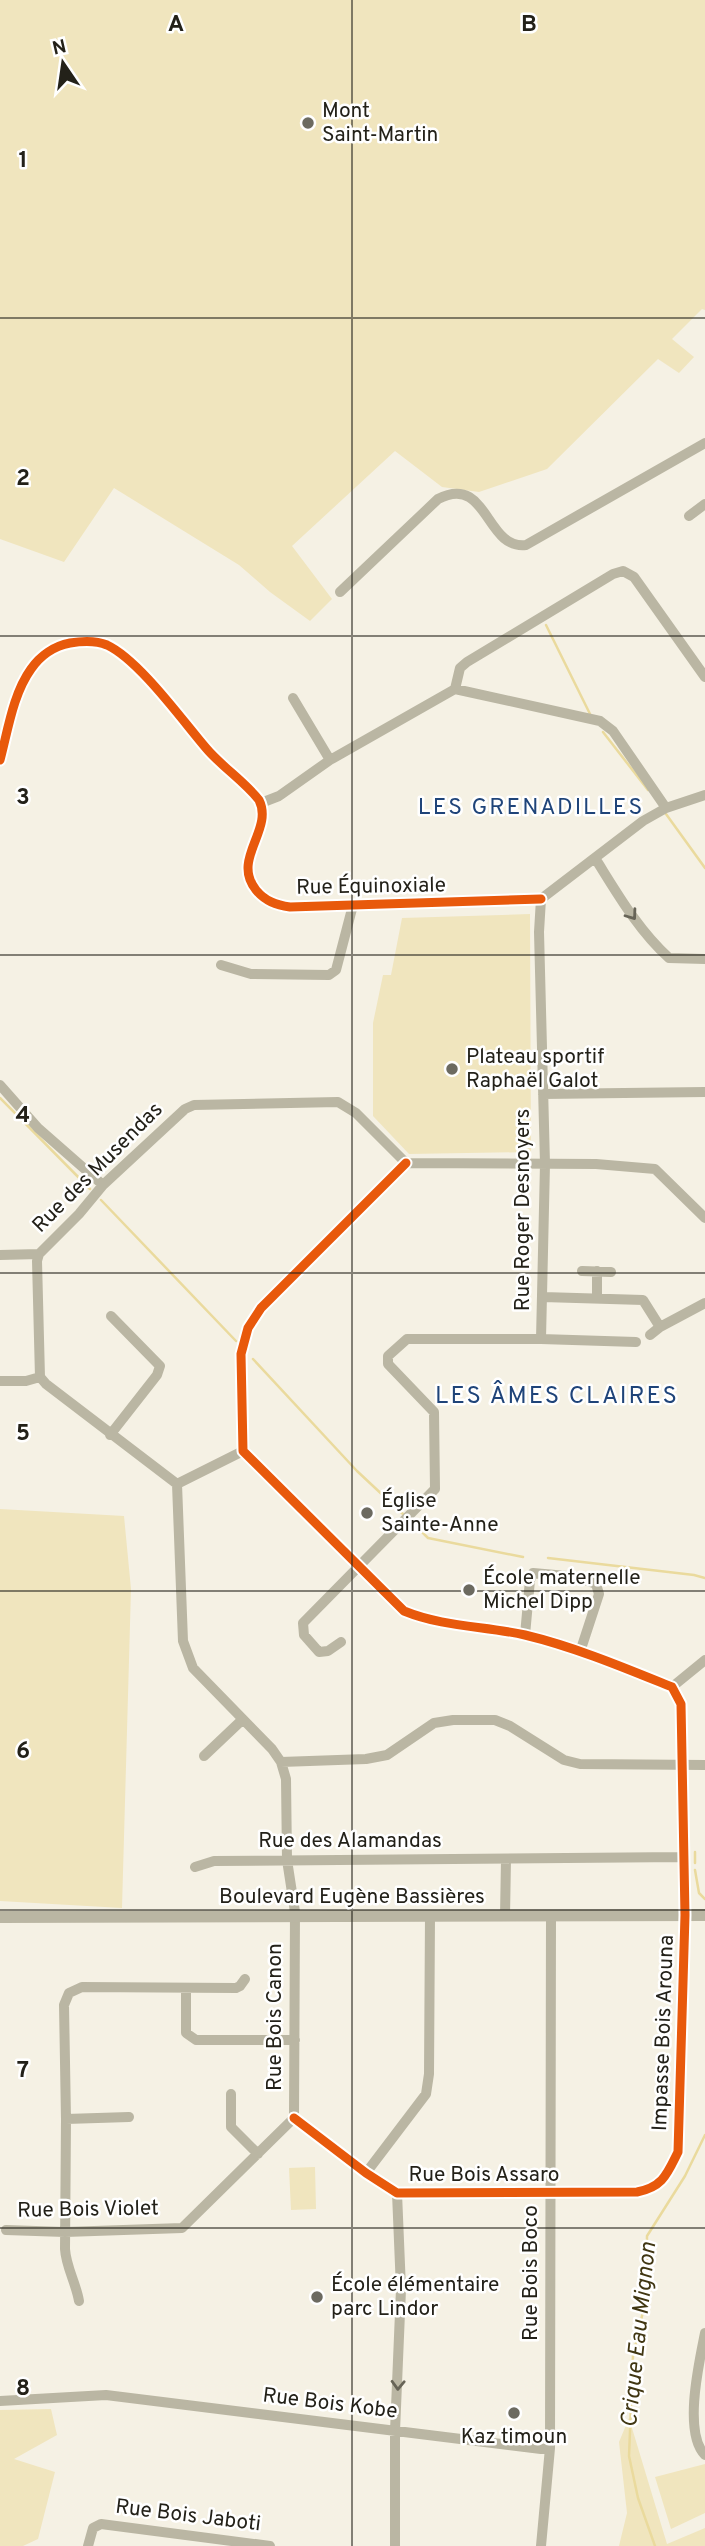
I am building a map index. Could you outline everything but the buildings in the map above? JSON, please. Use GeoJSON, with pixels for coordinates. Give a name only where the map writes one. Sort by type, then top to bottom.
{"type":"FeatureCollection","features":[{"type":"Feature","properties":{"kind":"street"},"geometry":{"type":"LineString","coordinates":[[340,592],[444,496],[458,492],[465,494],[474,500],[506,541],[526,545],[705,443]]}},
{"type":"Feature","properties":{"kind":"street"},"geometry":{"type":"LineString","coordinates":[[689,516],[705,505]]}},
{"type":"Feature","properties":{"kind":"street"},"geometry":{"type":"LineString","coordinates":[[455,689],[460,668],[467,662],[613,574],[623,571],[635,577],[705,677]]}},
{"type":"Feature","properties":{"kind":"street"},"geometry":{"type":"LineString","coordinates":[[0,760],[18,695],[30,670],[43,655],[64,645],[90,641],[104,644],[123,654],[209,752],[261,803],[279,796],[330,760],[455,689],[600,721],[613,731],[666,808]]}},
{"type":"Feature","properties":{"kind":"street"},"geometry":{"type":"LineString","coordinates":[[292,698],[330,760]]}},
{"type":"Feature","properties":{"kind":"street"},"geometry":{"type":"LineString","coordinates":[[541,899],[643,821],[666,808],[705,795]]}},
{"type":"Feature","properties":{"kind":"street","name":"Rue Équinoxiale"},"geometry":{"type":"LineString","coordinates":[[261,803],[263,819],[248,861],[248,874],[255,888],[268,901],[279,906],[541,899]]}},
{"type":"Feature","properties":{"kind":"street"},"geometry":{"type":"LineString","coordinates":[[595,858],[645,932],[669,958],[705,959]]}},
{"type":"Feature","properties":{"kind":"street","name":"Rue Roger Desnoyers"},"geometry":{"type":"LineString","coordinates":[[541,899],[539,932],[545,1164],[541,1339]]}},
{"type":"Feature","properties":{"kind":"street"},"geometry":{"type":"LineString","coordinates":[[221,965],[251,974],[329,975],[336,970],[353,905]]}},
{"type":"Feature","properties":{"kind":"street"},"geometry":{"type":"LineString","coordinates":[[0,1085],[38,1128],[103,1185]]}},
{"type":"Feature","properties":{"kind":"street"},"geometry":{"type":"LineString","coordinates":[[543,1094],[705,1092]]}},
{"type":"Feature","properties":{"kind":"street","name":"Rue des Musendas"},"geometry":{"type":"LineString","coordinates":[[40,1377],[39,1254],[79,1214],[103,1185],[185,1109],[194,1105],[338,1102],[356,1112],[406,1163]]}},
{"type":"Feature","properties":{"kind":"street"},"geometry":{"type":"LineString","coordinates":[[705,1218],[655,1169],[596,1164],[406,1163],[261,1308],[248,1328],[241,1354],[243,1451],[404,1611],[422,1618],[525,1635],[580,1652],[672,1687],[705,1660]]}},
{"type":"Feature","properties":{"kind":"street"},"geometry":{"type":"LineString","coordinates":[[0,1255],[39,1254]]}},
{"type":"Feature","properties":{"kind":"street"},"geometry":{"type":"LineString","coordinates":[[582,1271],[611,1272]]}},
{"type":"Feature","properties":{"kind":"street"},"geometry":{"type":"LineString","coordinates":[[597,1271],[597,1298]]}},
{"type":"Feature","properties":{"kind":"street"},"geometry":{"type":"LineString","coordinates":[[542,1297],[643,1300],[660,1327]]}},
{"type":"Feature","properties":{"kind":"street"},"geometry":{"type":"LineString","coordinates":[[650,1335],[705,1303]]}},
{"type":"Feature","properties":{"kind":"street"},"geometry":{"type":"LineString","coordinates":[[110,1435],[157,1375],[160,1366],[111,1316]]}},
{"type":"Feature","properties":{"kind":"street"},"geometry":{"type":"LineString","coordinates":[[341,1642],[328,1651],[319,1652],[304,1635],[303,1623],[433,1493],[435,1486],[434,1412],[388,1364],[388,1356],[407,1339],[636,1342]]}},
{"type":"Feature","properties":{"kind":"street"},"geometry":{"type":"LineString","coordinates":[[0,1381],[26,1381],[40,1377],[110,1435],[177,1484]]}},
{"type":"Feature","properties":{"kind":"street"},"geometry":{"type":"LineString","coordinates":[[177,1484],[243,1451]]}},
{"type":"Feature","properties":{"kind":"street"},"geometry":{"type":"LineString","coordinates":[[177,1484],[183,1641],[193,1668],[272,1749],[281,1762],[366,1759],[387,1755],[434,1723],[495,1720],[510,1726],[565,1760],[580,1764],[705,1765]]}},
{"type":"Feature","properties":{"kind":"street"},"geometry":{"type":"LineString","coordinates":[[525,1635],[533,1573],[578,1577],[596,1584],[599,1594],[580,1652]]}},
{"type":"Feature","properties":{"kind":"street","name":"Impasse Bois Arouna"},"geometry":{"type":"LineString","coordinates":[[672,1687],[681,1704],[685,1915],[678,2152]]}},
{"type":"Feature","properties":{"kind":"street"},"geometry":{"type":"LineString","coordinates":[[204,1756],[242,1720]]}},
{"type":"Feature","properties":{"kind":"street","name":"Rue Bois Canon"},"geometry":{"type":"LineString","coordinates":[[281,1762],[286,1779],[287,1860],[295,1917],[294,2118]]}},
{"type":"Feature","properties":{"kind":"street","name":"Rue des Alamandas"},"geometry":{"type":"LineString","coordinates":[[195,1867],[214,1861],[682,1857]]}},
{"type":"Feature","properties":{"kind":"street"},"geometry":{"type":"LineString","coordinates":[[505,1916],[506,1859]]}},
{"type":"Feature","properties":{"kind":"street","name":"Boulevard Eugène Bassières"},"geometry":{"type":"LineString","coordinates":[[0,1917],[705,1915]]}},
{"type":"Feature","properties":{"kind":"street"},"geometry":{"type":"LineString","coordinates":[[366,2173],[426,2094],[429,2074],[430,1916]]}},
{"type":"Feature","properties":{"kind":"street","name":"Rue Bois Boco"},"geometry":{"type":"LineString","coordinates":[[541,2546],[550,2448],[551,1916]]}},
{"type":"Feature","properties":{"kind":"street"},"geometry":{"type":"LineString","coordinates":[[79,2301],[75,2281],[66,2263],[64,2005],[69,1993],[82,1987],[236,1989],[245,1979]]}},
{"type":"Feature","properties":{"kind":"street"},"geometry":{"type":"LineString","coordinates":[[186,1989],[186,2032],[196,2040],[295,2040]]}},
{"type":"Feature","properties":{"kind":"street"},"geometry":{"type":"LineString","coordinates":[[231,2094],[231,2127],[258,2154]]}},
{"type":"Feature","properties":{"kind":"street"},"geometry":{"type":"LineString","coordinates":[[66,2119],[129,2118]]}},
{"type":"Feature","properties":{"kind":"street","name":"Rue Bois Assaro"},"geometry":{"type":"LineString","coordinates":[[294,2118],[397,2193],[637,2192],[660,2184],[678,2152]]}},
{"type":"Feature","properties":{"kind":"street","name":"Rue Bois Violet"},"geometry":{"type":"LineString","coordinates":[[6,2230],[65,2232],[182,2228],[294,2118]]}},
{"type":"Feature","properties":{"kind":"street"},"geometry":{"type":"LineString","coordinates":[[396,2546],[395,2431],[401,2289],[397,2193]]}},
{"type":"Feature","properties":{"kind":"street"},"geometry":{"type":"LineString","coordinates":[[705,2333],[693,2422],[698,2448],[705,2455]]}},
{"type":"Feature","properties":{"kind":"street","name":"Rue Bois Kobe"},"geometry":{"type":"LineString","coordinates":[[0,2401],[106,2395],[550,2448]]}},
{"type":"Feature","properties":{"kind":"street","name":"Rue Bois Jaboti"},"geometry":{"type":"LineString","coordinates":[[88,2546],[93,2528],[101,2524],[270,2546]]}},
{"type":"Feature","properties":{"kind":"shaded area"},"geometry":{"type":"Polygon","coordinates":[[[0,0],[705,0],[705,310],[702,309],[672,339],[694,357],[679,373],[658,359],[547,469],[479,492],[442,487],[395,451],[292,546],[332,599],[310,621],[239,565],[114,488],[64,562],[0,539],[0,0]]]}},
{"type":"Feature","properties":{"kind":"shaded area","name":"Plateau sportif Raphaël Galot"},"geometry":{"type":"Polygon","coordinates":[[[530,914],[531,1152],[409,1154],[373,1116],[373,1023],[383,975],[391,975],[402,918],[530,914]]]}},
{"type":"Feature","properties":{"kind":"shaded area"},"geometry":{"type":"Polygon","coordinates":[[[0,1509],[124,1516],[131,1589],[122,1908],[0,1901],[0,1509]]]}},
{"type":"Feature","properties":{"kind":"shaded area"},"geometry":{"type":"Polygon","coordinates":[[[315,2167],[316,2209],[291,2210],[289,2168],[315,2167]]]}},
{"type":"Feature","properties":{"kind":"shaded area"},"geometry":{"type":"Polygon","coordinates":[[[51,2409],[57,2435],[14,2459],[55,2472],[38,2539],[23,2546],[0,2546],[0,2410],[51,2409]]]}},
{"type":"Feature","properties":{"kind":"shaded area"},"geometry":{"type":"Polygon","coordinates":[[[629,2418],[667,2544],[705,2528],[705,2546],[619,2546],[627,2513],[619,2442],[629,2418]]]}},
{"type":"Feature","properties":{"kind":"shaded area"},"geometry":{"type":"Polygon","coordinates":[[[705,2464],[705,2513],[671,2529],[655,2477],[705,2464]]]}},
{"type":"Feature","properties":{"kind":"waterway","name":"Crique Eau Mignon"},"geometry":{"type":"LineString","coordinates":[[546,625],[591,716]]}},
{"type":"Feature","properties":{"kind":"waterway","name":"Crique Eau Mignon"},"geometry":{"type":"LineString","coordinates":[[603,732],[648,790]]}},
{"type":"Feature","properties":{"kind":"waterway","name":"Crique Eau Mignon"},"geometry":{"type":"LineString","coordinates":[[666,814],[705,868]]}},
{"type":"Feature","properties":{"kind":"waterway"},"geometry":{"type":"LineString","coordinates":[[0,1098],[90,1189]]}},
{"type":"Feature","properties":{"kind":"waterway"},"geometry":{"type":"LineString","coordinates":[[101,1200],[236,1341]]}},
{"type":"Feature","properties":{"kind":"waterway"},"geometry":{"type":"LineString","coordinates":[[253,1359],[357,1471],[404,1515]]}},
{"type":"Feature","properties":{"kind":"waterway"},"geometry":{"type":"LineString","coordinates":[[414,1524],[428,1538],[523,1557]]}},
{"type":"Feature","properties":{"kind":"waterway"},"geometry":{"type":"LineString","coordinates":[[548,1558],[705,1578]]}},
{"type":"Feature","properties":{"kind":"waterway"},"geometry":{"type":"LineString","coordinates":[[695,1852],[695,1863]]}},
{"type":"Feature","properties":{"kind":"waterway"},"geometry":{"type":"LineString","coordinates":[[695,1870],[699,1893],[705,1899]]}},
{"type":"Feature","properties":{"kind":"waterway","name":"Crique Eau Mignon"},"geometry":{"type":"LineString","coordinates":[[655,2546],[638,2498],[629,2456],[633,2356],[646,2298],[647,2236],[685,2176],[705,2135]]}},
{"type":"Feature","properties":{"kind":"cycle path"},"geometry":{"type":"LineString","coordinates":[[0,760],[15,701],[35,664],[48,652],[64,644],[84,641],[102,643],[133,663],[212,755],[259,800],[261,822],[248,867],[256,890],[267,900],[290,907],[541,899]]}},
{"type":"Feature","properties":{"kind":"cycle path"},"geometry":{"type":"LineString","coordinates":[[294,2118],[397,2193],[637,2192],[658,2183],[667,2173],[678,2152],[685,1915],[681,1704],[672,1687],[600,1658],[544,1640],[434,1620],[404,1611],[243,1451],[241,1354],[248,1328],[261,1308],[406,1163]]}},
{"type":"Feature","properties":{"kind":"place","name":"Mont Saint-Martin"},"geometry":{"type":"Point","coordinates":[308,123]}},
{"type":"Feature","properties":{"kind":"place","name":"Plateau sportif Raphaël Galot"},"geometry":{"type":"Point","coordinates":[452,1069]}},
{"type":"Feature","properties":{"kind":"place","name":"Église Sainte-Anne"},"geometry":{"type":"Point","coordinates":[367,1513]}},
{"type":"Feature","properties":{"kind":"place","name":"École maternelle Michel Dipp"},"geometry":{"type":"Point","coordinates":[469,1590]}},
{"type":"Feature","properties":{"kind":"place","name":"École élémentaire parc Lindor"},"geometry":{"type":"Point","coordinates":[317,2297]}},
{"type":"Feature","properties":{"kind":"place","name":"Kaz timoun"},"geometry":{"type":"Point","coordinates":[514,2413]}},
{"type":"Feature","properties":{"kind":"district","name":"LES GRENADILLES"},"geometry":{"type":"Point","coordinates":[531,808]}},
{"type":"Feature","properties":{"kind":"district","name":"LES ÂMES CLAIRES"},"geometry":{"type":"Point","coordinates":[557,1397]}}]}
